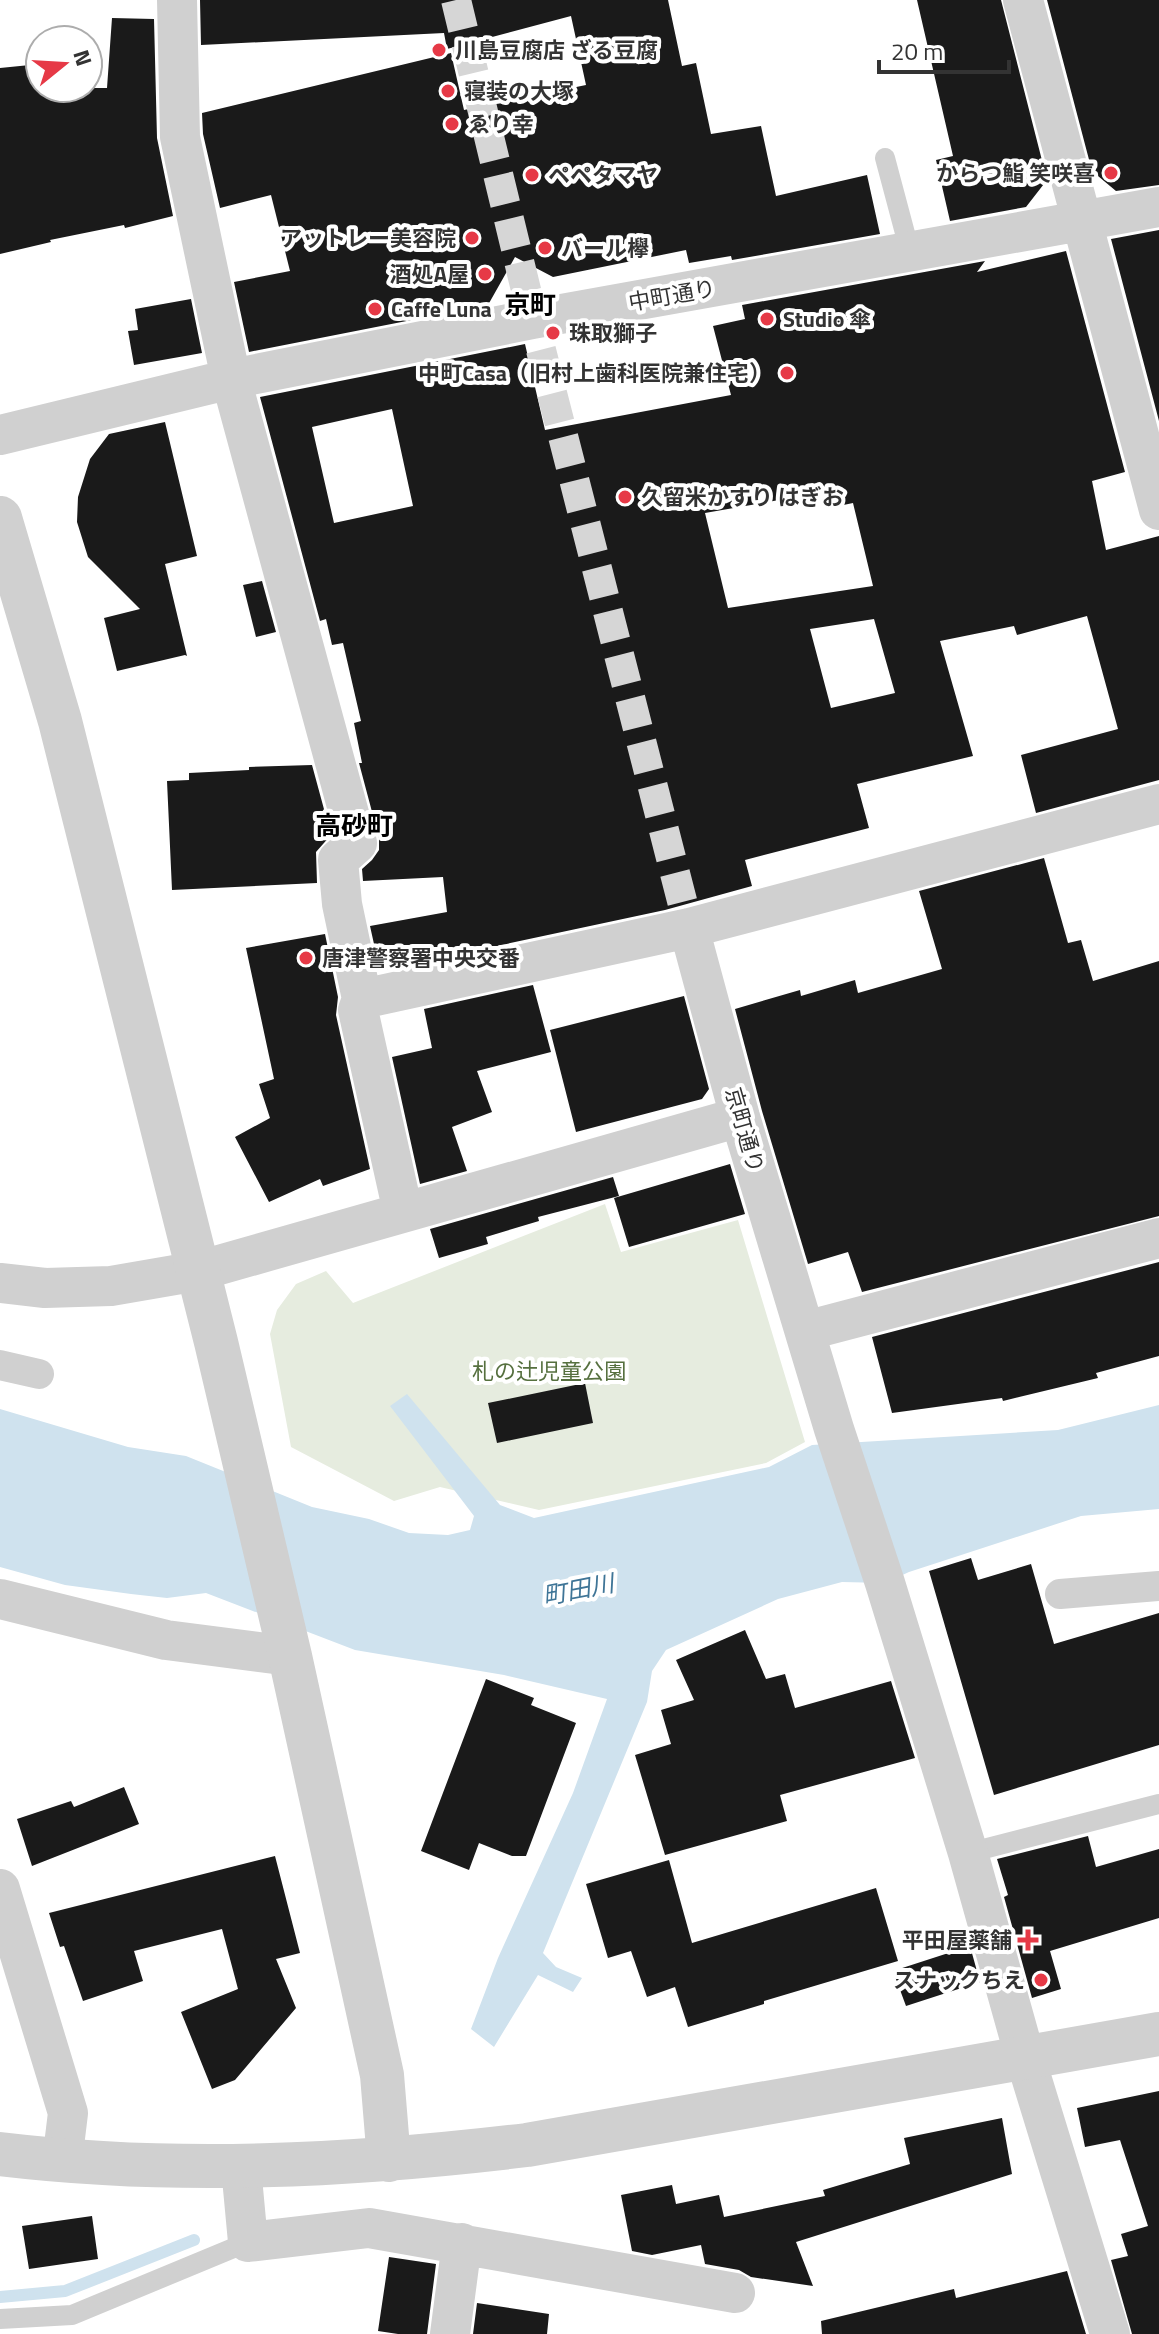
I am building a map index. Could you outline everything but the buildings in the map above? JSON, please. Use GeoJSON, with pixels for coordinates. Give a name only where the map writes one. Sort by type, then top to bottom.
{"type":"FeatureCollection","features":[{"type":"Feature","properties":{"kind":"street"},"geometry":{"type":"LineString","coordinates":[[177,0],[180,137],[231,379],[357,843],[338,860],[342,904],[362,999],[358,1010],[403,1212]]}},
{"type":"Feature","properties":{"kind":"street"},"geometry":{"type":"LineString","coordinates":[[1023,0],[1159,510]]}},
{"type":"Feature","properties":{"kind":"street","name":"中町通り"},"geometry":{"type":"LineString","coordinates":[[0,435],[231,379],[533,319],[1159,207]]}},
{"type":"Feature","properties":{"kind":"street"},"geometry":{"type":"LineString","coordinates":[[0,518],[60,721],[216,1342],[382,2075],[389,2160]]}},
{"type":"Feature","properties":{"kind":"street"},"geometry":{"type":"LineString","coordinates":[[362,999],[689,928],[1159,804]]}},
{"type":"Feature","properties":{"kind":"street","name":"京町通り"},"geometry":{"type":"LineString","coordinates":[[689,928],[740,1117],[834,1429],[968,1853],[1025,2057],[1110,2334]]}},
{"type":"Feature","properties":{"kind":"street"},"geometry":{"type":"LineString","coordinates":[[0,1283],[45,1288],[111,1286],[198,1271],[740,1117]]}},
{"type":"Feature","properties":{"kind":"street"},"geometry":{"type":"LineString","coordinates":[[805,1331],[1159,1238]]}},
{"type":"Feature","properties":{"kind":"street"},"geometry":{"type":"LineString","coordinates":[[0,1365],[39,1374]]}},
{"type":"Feature","properties":{"kind":"street"},"geometry":{"type":"LineString","coordinates":[[1060,1594],[1159,1586]]}},
{"type":"Feature","properties":{"kind":"street"},"geometry":{"type":"LineString","coordinates":[[0,1599],[166,1640],[286,1643]]}},
{"type":"Feature","properties":{"kind":"street"},"geometry":{"type":"LineString","coordinates":[[0,1889],[68,2113],[62,2162]]}},
{"type":"Feature","properties":{"kind":"street"},"geometry":{"type":"LineString","coordinates":[[0,2154],[62,2162],[241,2167],[389,2160],[527,2145],[1159,2034]]}},
{"type":"Feature","properties":{"kind":"street"},"geometry":{"type":"LineString","coordinates":[[241,2167],[248,2242],[369,2228],[735,2293]]}},
{"type":"Feature","properties":{"kind":"street"},"geometry":{"type":"LineString","coordinates":[[450,2334],[462,2243]]}},
{"type":"Feature","properties":{"kind":"lane"},"geometry":{"type":"LineString","coordinates":[[885,158],[910,252]]}},
{"type":"Feature","properties":{"kind":"lane"},"geometry":{"type":"LineString","coordinates":[[968,1853],[1159,1804]]}},
{"type":"Feature","properties":{"kind":"lane"},"geometry":{"type":"LineString","coordinates":[[0,2319],[72,2315],[248,2242]]}},
{"type":"Feature","properties":{"kind":"green space","name":"札の辻児童公園"},"geometry":{"type":"Polygon","coordinates":[[[605,1204],[621,1252],[738,1220],[805,1442],[766,1463],[539,1510],[440,1487],[394,1501],[291,1447],[270,1334],[277,1310],[296,1284],[326,1271],[353,1303],[605,1204]]]}},
{"type":"Feature","properties":{"kind":"water","name":"町田川"},"geometry":{"type":"Polygon","coordinates":[[[407,1394],[500,1505],[534,1518],[769,1467],[812,1445],[1058,1430],[1159,1405],[1159,1509],[1081,1516],[909,1572],[885,1583],[842,1582],[778,1599],[666,1650],[652,1671],[647,1702],[543,1953],[556,1967],[582,1978],[573,1992],[538,1975],[494,2047],[471,2029],[498,1958],[573,1793],[607,1699],[504,1675],[355,1650],[206,1593],[167,1598],[131,1594],[65,1585],[0,1567],[0,1409],[128,1447],[186,1456],[312,1507],[369,1519],[409,1533],[448,1535],[470,1530],[474,1516],[390,1406],[407,1394]]]}},
{"type":"Feature","properties":{"kind":"waterway"},"geometry":{"type":"LineString","coordinates":[[0,2297],[65,2291],[194,2240]]}},
{"type":"Feature","properties":{"kind":"tunnel"},"geometry":{"type":"LineString","coordinates":[[456,0],[533,319],[689,928]]}},
{"type":"Feature","properties":{"kind":"place","name":"川島豆腐店 ざる豆腐"},"geometry":{"type":"Point","coordinates":[439,50]}},
{"type":"Feature","properties":{"kind":"place","name":"寝装の大塚"},"geometry":{"type":"Point","coordinates":[448,91]}},
{"type":"Feature","properties":{"kind":"place","name":"ゑり幸"},"geometry":{"type":"Point","coordinates":[452,124]}},
{"type":"Feature","properties":{"kind":"place","name":"からつ鮨 笑咲喜"},"geometry":{"type":"Point","coordinates":[1111,173]}},
{"type":"Feature","properties":{"kind":"place","name":"ペペタマヤ"},"geometry":{"type":"Point","coordinates":[532,175]}},
{"type":"Feature","properties":{"kind":"place","name":"アットレー美容院"},"geometry":{"type":"Point","coordinates":[472,238]}},
{"type":"Feature","properties":{"kind":"place","name":"バール欅"},"geometry":{"type":"Point","coordinates":[545,248]}},
{"type":"Feature","properties":{"kind":"place","name":"酒処A屋"},"geometry":{"type":"Point","coordinates":[485,274]}},
{"type":"Feature","properties":{"kind":"place","name":"Caffe Luna"},"geometry":{"type":"Point","coordinates":[375,309]}},
{"type":"Feature","properties":{"kind":"place","name":"Studio 傘"},"geometry":{"type":"Point","coordinates":[767,319]}},
{"type":"Feature","properties":{"kind":"place","name":"珠取獅子"},"geometry":{"type":"Point","coordinates":[553,333]}},
{"type":"Feature","properties":{"kind":"place","name":"中町Casa（旧村上歯科医院兼住宅）"},"geometry":{"type":"Point","coordinates":[787,373]}},
{"type":"Feature","properties":{"kind":"place","name":"久留米かすり はぎお"},"geometry":{"type":"Point","coordinates":[625,497]}},
{"type":"Feature","properties":{"kind":"place","name":"唐津警察署中央交番"},"geometry":{"type":"Point","coordinates":[306,958]}},
{"type":"Feature","properties":{"kind":"place","name":"平田屋薬舗"},"geometry":{"type":"Point","coordinates":[1028,1940]}},
{"type":"Feature","properties":{"kind":"place","name":"スナックちえ"},"geometry":{"type":"Point","coordinates":[1041,1980]}},
{"type":"Feature","properties":{"kind":"district","name":"京町"},"geometry":{"type":"Point","coordinates":[530,304]}},
{"type":"Feature","properties":{"kind":"district","name":"高砂町"},"geometry":{"type":"Point","coordinates":[354,825]}}]}
